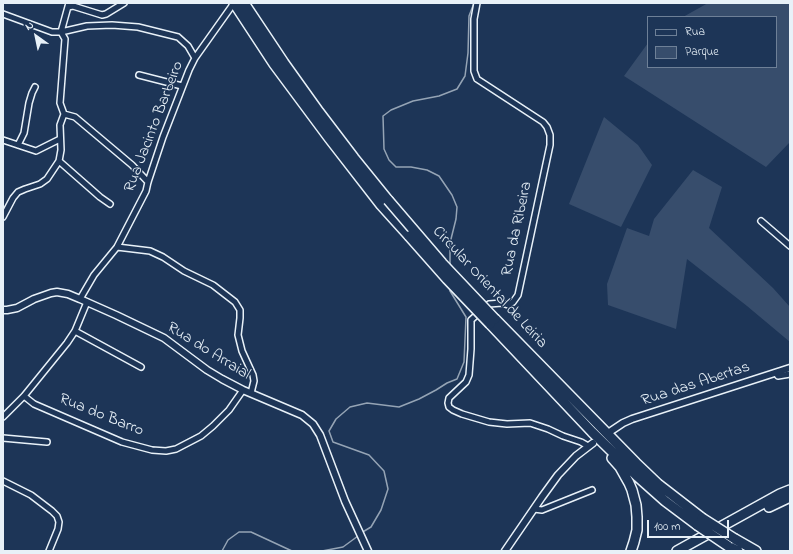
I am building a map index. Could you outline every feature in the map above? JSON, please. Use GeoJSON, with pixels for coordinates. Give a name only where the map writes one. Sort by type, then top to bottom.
{"type":"FeatureCollection","features":[{"type":"Feature","properties":{"kind":"highway","name":"Circular Oriental de Leiria"},"geometry":{"type":"LineString","coordinates":[[234,3],[287,82],[329,138],[384,202],[442,263],[592,432],[650,488],[680,513],[699,522],[732,542],[760,551]]}},
{"type":"Feature","properties":{"kind":"highway","name":"Circular Oriental de Leiria"},"geometry":{"type":"LineString","coordinates":[[244,3],[284,63],[384,202]]}},
{"type":"Feature","properties":{"kind":"highway","name":"Circular Oriental de Leiria"},"geometry":{"type":"LineString","coordinates":[[492,321],[636,463],[699,522]]}},
{"type":"Feature","properties":{"kind":"highway"},"geometry":{"type":"LineString","coordinates":[[592,432],[598,442],[620,467],[632,490],[636,505],[637,523],[636,536],[631,551]]}},
{"type":"Feature","properties":{"kind":"highway"},"geometry":{"type":"LineString","coordinates":[[677,551],[780,494],[790,490]]}},
{"type":"Feature","properties":{"kind":"highway"},"geometry":{"type":"LineString","coordinates":[[687,551],[790,497]]}},
{"type":"Feature","properties":{"kind":"highway","name":"Circular Oriental de Leiria"},"geometry":{"type":"LineString","coordinates":[[732,542],[738,551]]}},
{"type":"Feature","properties":{"kind":"street"},"geometry":{"type":"LineString","coordinates":[[3,216],[18,192],[40,184],[47,179],[59,161],[61,150],[60,125],[64,114],[60,103],[66,39],[61,32],[68,5],[102,15],[124,3]]}},
{"type":"Feature","properties":{"kind":"street"},"geometry":{"type":"LineString","coordinates":[[195,58],[234,3]]}},
{"type":"Feature","properties":{"kind":"street","name":"Rua da Ribeira"},"geometry":{"type":"LineString","coordinates":[[477,3],[474,19],[474,72],[477,80],[543,122],[550,135],[550,140],[518,296],[508,305],[502,303],[489,304],[471,320],[472,336],[469,375],[466,382],[450,398],[448,407],[462,414],[489,422],[507,424],[536,424],[563,436],[591,445]]}},
{"type":"Feature","properties":{"kind":"street","name":"Rua Jacinto Barbeiro"},"geometry":{"type":"LineString","coordinates":[[3,14],[52,32],[61,32],[87,26],[112,25],[138,27],[178,38],[188,46],[195,58],[182,86],[163,137],[146,191],[117,247],[94,275],[80,299]]}},
{"type":"Feature","properties":{"kind":"street"},"geometry":{"type":"LineString","coordinates":[[139,75],[182,86]]}},
{"type":"Feature","properties":{"kind":"street"},"geometry":{"type":"LineString","coordinates":[[18,145],[24,133],[29,102],[35,87]]}},
{"type":"Feature","properties":{"kind":"street"},"geometry":{"type":"LineString","coordinates":[[64,114],[75,117],[132,165],[148,182]]}},
{"type":"Feature","properties":{"kind":"street"},"geometry":{"type":"LineString","coordinates":[[3,140],[36,151],[60,139]]}},
{"type":"Feature","properties":{"kind":"street"},"geometry":{"type":"LineString","coordinates":[[59,161],[110,204]]}},
{"type":"Feature","properties":{"kind":"street"},"geometry":{"type":"LineString","coordinates":[[762,221],[790,246]]}},
{"type":"Feature","properties":{"kind":"street"},"geometry":{"type":"LineString","coordinates":[[117,247],[150,251],[163,257],[184,271],[213,285],[235,302],[240,310],[238,335],[242,351],[253,375],[254,381],[251,393]]}},
{"type":"Feature","properties":{"kind":"street","name":"Rua do Arraial"},"geometry":{"type":"LineString","coordinates":[[3,310],[17,308],[47,294],[57,292],[64,293],[87,302],[164,338],[213,374],[243,390],[306,417],[321,437],[356,526],[368,551]]}},
{"type":"Feature","properties":{"kind":"street"},"geometry":{"type":"LineString","coordinates":[[3,416],[24,396],[67,343],[75,331],[87,302]]}},
{"type":"Feature","properties":{"kind":"street"},"geometry":{"type":"LineString","coordinates":[[75,331],[141,367]]}},
{"type":"Feature","properties":{"kind":"street","name":"Rua das Abertas"},"geometry":{"type":"LineString","coordinates":[[611,431],[623,423],[790,368]]}},
{"type":"Feature","properties":{"kind":"street"},"geometry":{"type":"LineString","coordinates":[[776,373],[778,376],[790,374]]}},
{"type":"Feature","properties":{"kind":"street","name":"Rua do Barro"},"geometry":{"type":"LineString","coordinates":[[24,396],[34,404],[122,442],[152,450],[166,451],[176,449],[201,436],[229,410],[243,390]]}},
{"type":"Feature","properties":{"kind":"street"},"geometry":{"type":"LineString","coordinates":[[3,438],[46,442]]}},
{"type":"Feature","properties":{"kind":"street"},"geometry":{"type":"LineString","coordinates":[[505,551],[546,491],[565,467],[576,456],[591,445]]}},
{"type":"Feature","properties":{"kind":"street"},"geometry":{"type":"LineString","coordinates":[[3,481],[31,494],[57,516],[59,522],[58,530],[49,551]]}},
{"type":"Feature","properties":{"kind":"street"},"geometry":{"type":"LineString","coordinates":[[534,509],[542,510],[592,490]]}},
{"type":"Feature","properties":{"kind":"green space"},"geometry":{"type":"Polygon","coordinates":[[[708,3],[790,3],[790,142],[766,167],[624,76],[647,44],[647,68],[777,68],[777,16],[685,16],[708,3]]]}},
{"type":"Feature","properties":{"kind":"green space"},"geometry":{"type":"Polygon","coordinates":[[[604,117],[638,145],[652,165],[621,227],[569,204],[604,117]]]}},
{"type":"Feature","properties":{"kind":"green space"},"geometry":{"type":"Polygon","coordinates":[[[693,170],[722,187],[709,228],[773,288],[790,307],[790,342],[687,259],[676,329],[608,305],[607,284],[627,228],[649,236],[654,219],[693,170]]]}},
{"type":"Feature","properties":{"kind":"waterway"},"geometry":{"type":"LineString","coordinates":[[450,266],[450,243],[456,219],[457,207],[452,195],[439,176],[427,170],[411,167],[396,167],[389,160],[384,149],[383,116],[391,110],[413,101],[439,96],[457,89],[465,76],[468,53],[469,16],[474,3]]}},
{"type":"Feature","properties":{"kind":"waterway"},"geometry":{"type":"LineString","coordinates":[[361,533],[371,527],[381,510],[388,489],[384,471],[369,455],[333,442],[329,431],[336,419],[350,407],[367,403],[399,407],[419,399],[457,379],[464,362],[466,317],[450,291],[450,288]]}},
{"type":"Feature","properties":{"kind":"waterway"},"geometry":{"type":"LineString","coordinates":[[222,551],[228,540],[239,532],[251,532],[292,551]]}},
{"type":"Feature","properties":{"kind":"waterway"},"geometry":{"type":"LineString","coordinates":[[322,551],[343,547],[358,536]]}}]}
